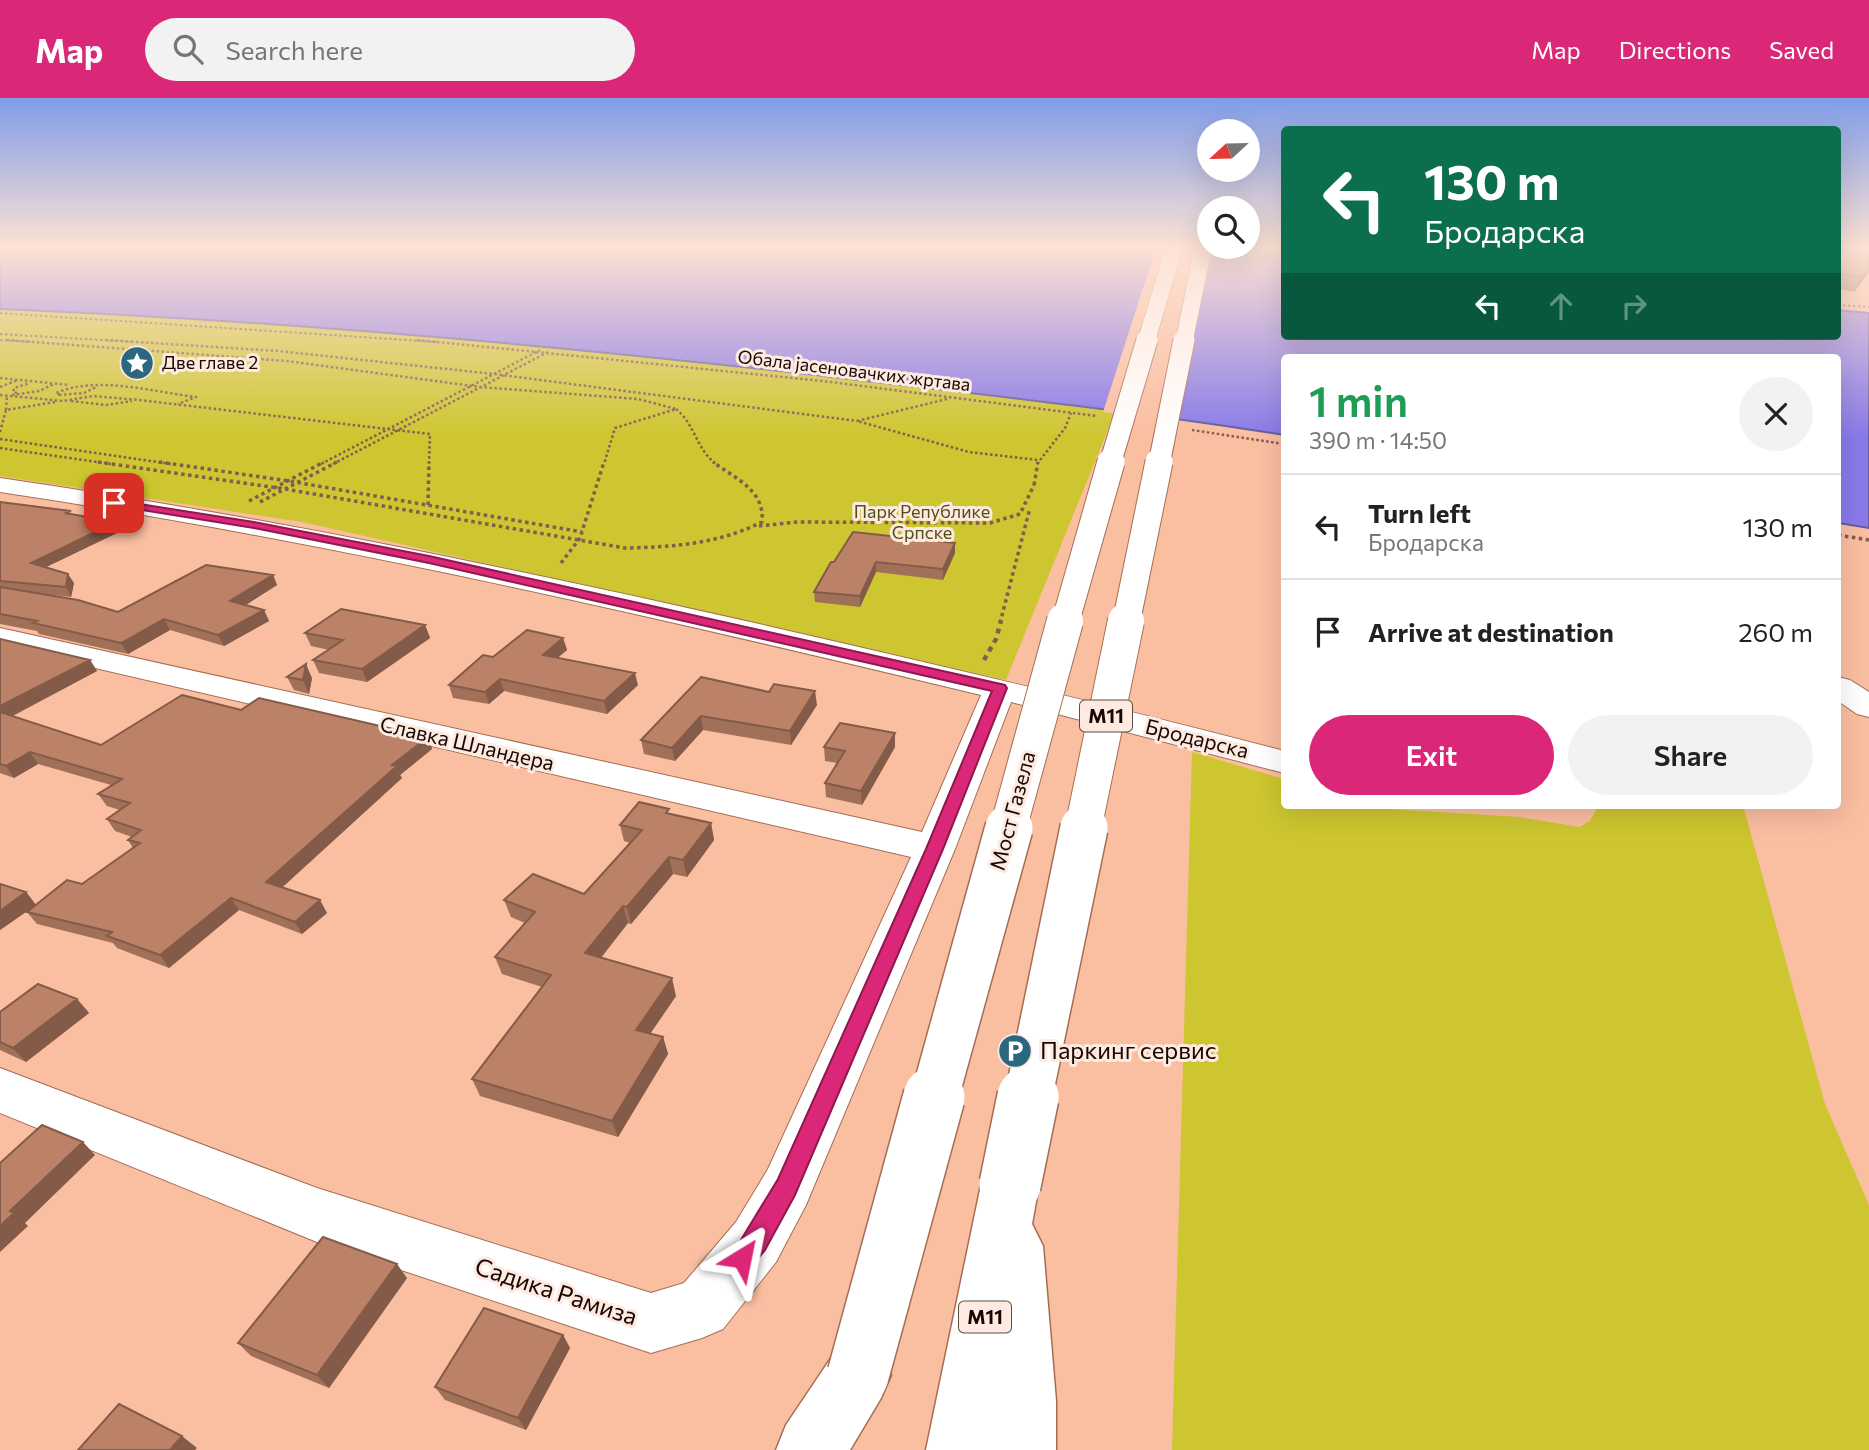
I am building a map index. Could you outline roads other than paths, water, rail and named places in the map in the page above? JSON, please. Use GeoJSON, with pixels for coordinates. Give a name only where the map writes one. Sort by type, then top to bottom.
{"type":"FeatureCollection","features":[{"type":"Feature","properties":{"kind":"highway","name":"Мост Газела"},"geometry":{"type":"LineString","coordinates":[[837,1450],[1083,557],[1155,311]]}},
{"type":"Feature","properties":{"kind":"highway","name":"M11"},"geometry":{"type":"LineString","coordinates":[[961,1450],[1010,1185],[1190,311]]}},
{"type":"Feature","properties":{"kind":"highway"},"geometry":{"type":"LineString","coordinates":[[1010,1185],[1023,1401],[1021,1450]]}},
{"type":"Feature","properties":{"kind":"highway"},"geometry":{"type":"LineString","coordinates":[[811,1450],[858,1375]]}},
{"type":"Feature","properties":{"kind":"street","name":"Бродарска"},"geometry":{"type":"LineString","coordinates":[[0,485],[299,533],[533,583],[986,685],[1281,761]]}},
{"type":"Feature","properties":{"kind":"street","name":"Славка Шландера"},"geometry":{"type":"LineString","coordinates":[[0,637],[935,849]]}},
{"type":"Feature","properties":{"kind":"street","name":"Садика Рамиза"},"geometry":{"type":"LineString","coordinates":[[8,1103],[317,1215],[651,1322],[702,1308],[756,1242],[787,1187],[935,849],[986,685]]}},
{"type":"Feature","properties":{"kind":"street"},"geometry":{"type":"LineString","coordinates":[[1841,689],[1869,707]]}},
{"type":"Feature","properties":{"kind":"place","name":"Две главе 2"},"geometry":{"type":"Point","coordinates":[137,363]}},
{"type":"Feature","properties":{"kind":"place","name":"Паркинг сервис"},"geometry":{"type":"Point","coordinates":[1015,1051]}},
{"type":"Feature","properties":{"kind":"park label","name":"Парк Републике Српске"},"geometry":{"type":"Point","coordinates":[922,522]}}]}
